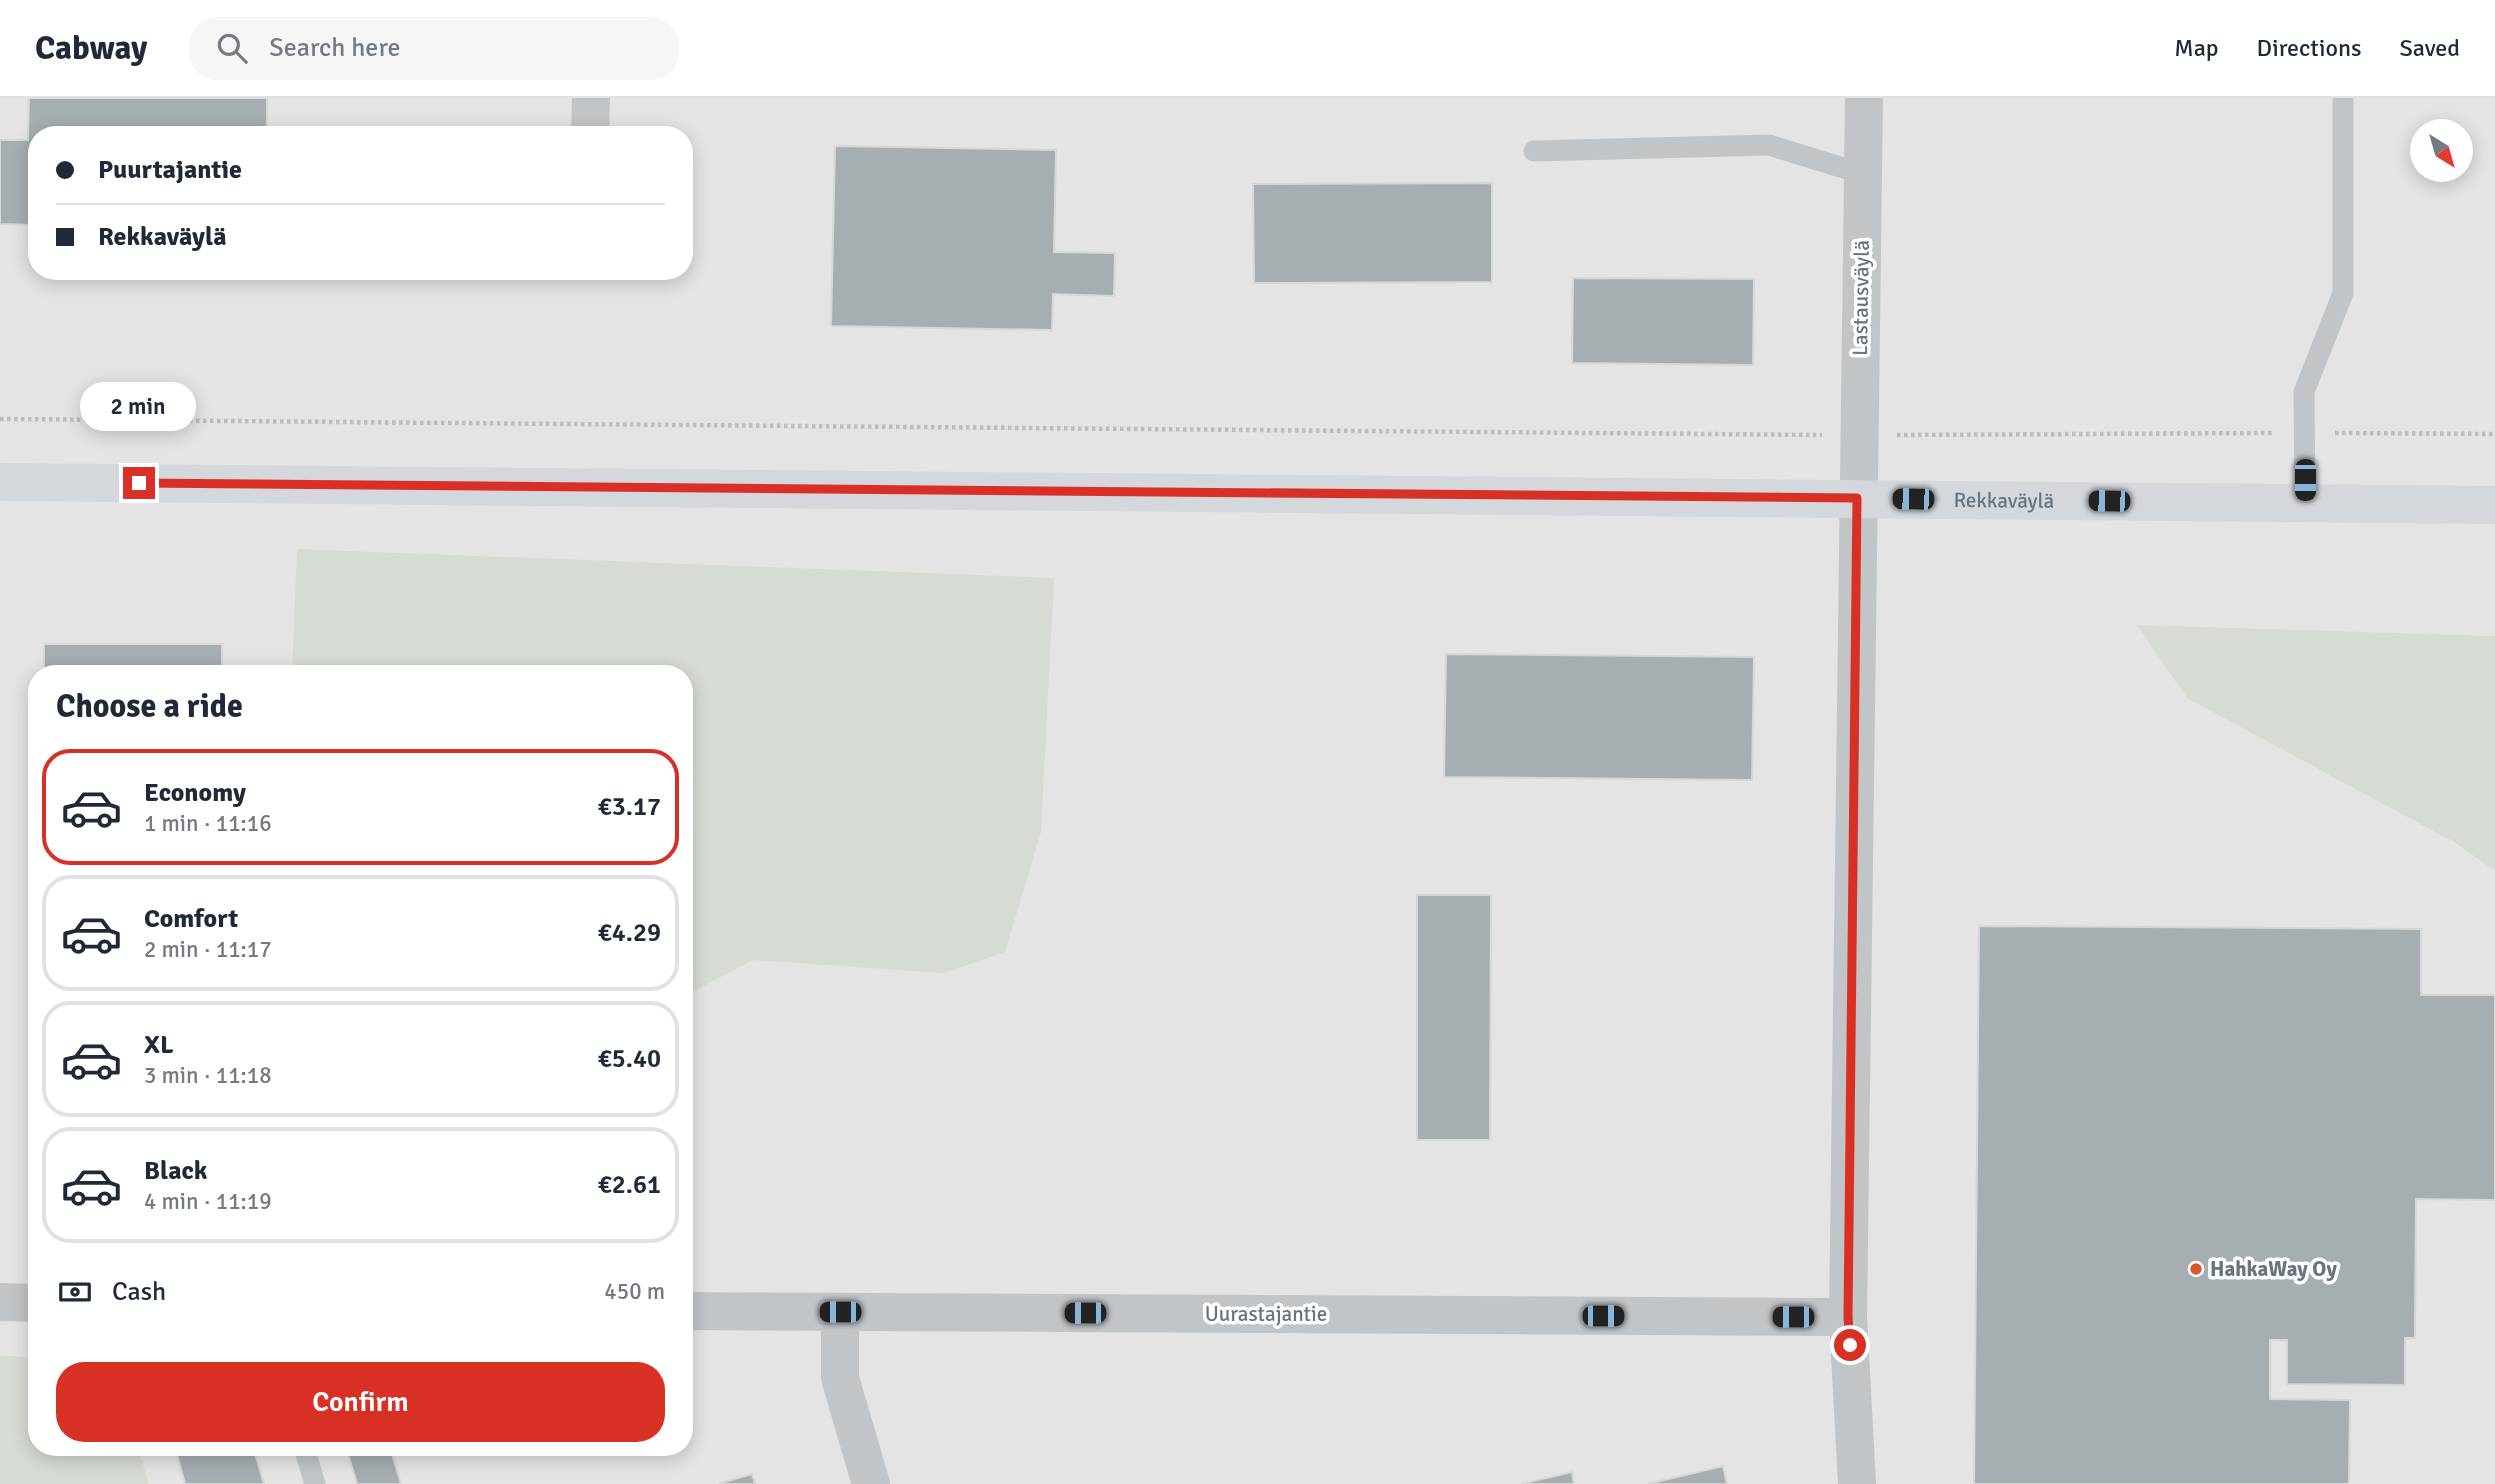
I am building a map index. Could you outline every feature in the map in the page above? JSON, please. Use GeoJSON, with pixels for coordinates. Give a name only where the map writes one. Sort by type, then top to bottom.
{"type":"FeatureCollection","features":[{"type":"Feature","properties":{"kind":"street"},"geometry":{"type":"LineString","coordinates":[[590,126],[591,98]]}},
{"type":"Feature","properties":{"kind":"street","name":"Lastausväylä"},"geometry":{"type":"LineString","coordinates":[[1857,1484],[1848,1317],[1864,98]]}},
{"type":"Feature","properties":{"kind":"street","name":"Rekkaväylä"},"geometry":{"type":"LineString","coordinates":[[0,482],[2495,505]]}},
{"type":"Feature","properties":{"kind":"street"},"geometry":{"type":"LineString","coordinates":[[0,1302],[28,1303]]}},
{"type":"Feature","properties":{"kind":"street","name":"Uurastajantie"},"geometry":{"type":"LineString","coordinates":[[693,1311],[1848,1317]]}},
{"type":"Feature","properties":{"kind":"street"},"geometry":{"type":"LineString","coordinates":[[840,1312],[839,1377],[872,1484]]}},
{"type":"Feature","properties":{"kind":"lane"},"geometry":{"type":"LineString","coordinates":[[2305,503],[2304,392],[2343,293],[2343,98]]}},
{"type":"Feature","properties":{"kind":"lane"},"geometry":{"type":"LineString","coordinates":[[1534,151],[1769,145],[1863,174]]}},
{"type":"Feature","properties":{"kind":"lane"},"geometry":{"type":"LineString","coordinates":[[307,1456],[315,1484]]}},
{"type":"Feature","properties":{"kind":"path"},"geometry":{"type":"LineString","coordinates":[[0,419],[1859,435],[2495,434]]}},
{"type":"Feature","properties":{"kind":"shaded area"},"geometry":{"type":"Polygon","coordinates":[[[0,98],[2495,98],[2495,636],[2138,626],[2495,871],[2495,1484],[149,1484],[141,1456],[693,1456],[693,665],[28,665],[28,1357],[0,1355],[0,98]]]}},
{"type":"Feature","properties":{"kind":"shaded area"},"geometry":{"type":"Polygon","coordinates":[[[297,549],[1054,578],[1041,832],[1005,952],[944,973],[753,960],[693,991],[693,665],[292,665],[297,549]]]}},
{"type":"Feature","properties":{"kind":"shaded area"},"geometry":{"type":"Polygon","coordinates":[[[2137,625],[2495,636],[2495,871],[2452,841],[2187,698],[2137,625]]]}},
{"type":"Feature","properties":{"kind":"shaded area"},"geometry":{"type":"Polygon","coordinates":[[[0,1355],[28,1357],[28,1456],[141,1456],[149,1484],[0,1484],[0,1355]]]}},
{"type":"Feature","properties":{"kind":"building"},"geometry":{"type":"Polygon","coordinates":[[[29,98],[267,98],[267,126],[28,126],[29,98]]]}},
{"type":"Feature","properties":{"kind":"building"},"geometry":{"type":"Polygon","coordinates":[[[0,140],[28,140],[28,225],[0,224],[0,140]]]}},
{"type":"Feature","properties":{"kind":"building"},"geometry":{"type":"Polygon","coordinates":[[[835,146],[1056,150],[1054,252],[1115,253],[1114,296],[1053,294],[1052,330],[831,326],[835,146]]]}},
{"type":"Feature","properties":{"kind":"building"},"geometry":{"type":"Polygon","coordinates":[[[1492,183],[1492,282],[1254,283],[1253,184],[1492,183]]]}},
{"type":"Feature","properties":{"kind":"building"},"geometry":{"type":"Polygon","coordinates":[[[1573,278],[1754,279],[1753,365],[1572,363],[1573,278]]]}},
{"type":"Feature","properties":{"kind":"building"},"geometry":{"type":"Polygon","coordinates":[[[44,644],[222,644],[222,665],[44,665],[44,644]]]}},
{"type":"Feature","properties":{"kind":"building"},"geometry":{"type":"Polygon","coordinates":[[[1446,654],[1754,657],[1752,780],[1444,777],[1446,654]]]}},
{"type":"Feature","properties":{"kind":"building"},"geometry":{"type":"Polygon","coordinates":[[[1417,895],[1491,895],[1490,1140],[1417,1140],[1417,895]]]}},
{"type":"Feature","properties":{"kind":"building","name":"HahkaWay Oy"},"geometry":{"type":"Polygon","coordinates":[[[1979,926],[2421,929],[2421,995],[2495,995],[2495,1200],[2416,1199],[2415,1338],[2405,1338],[2405,1385],[2287,1384],[2287,1340],[2270,1340],[2270,1399],[2350,1400],[2349,1484],[1974,1484],[1979,926]]]}},
{"type":"Feature","properties":{"kind":"building"},"geometry":{"type":"Polygon","coordinates":[[[177,1456],[256,1456],[264,1484],[185,1484],[177,1456]]]}},
{"type":"Feature","properties":{"kind":"building"},"geometry":{"type":"Polygon","coordinates":[[[349,1456],[393,1456],[401,1484],[357,1484],[349,1456]]]}},
{"type":"Feature","properties":{"kind":"building"},"geometry":{"type":"Polygon","coordinates":[[[1723,1466],[1727,1484],[1648,1484],[1723,1466]]]}},
{"type":"Feature","properties":{"kind":"building"},"geometry":{"type":"Polygon","coordinates":[[[1572,1472],[1574,1484],[1521,1484],[1572,1472]]]}},
{"type":"Feature","properties":{"kind":"building"},"geometry":{"type":"Polygon","coordinates":[[[752,1474],[755,1484],[718,1484],[752,1474]]]}},
{"type":"Feature","properties":{"kind":"place","name":"HahkaWay Oy"},"geometry":{"type":"Point","coordinates":[2196,1269]}},
{"type":"Feature","properties":{"kind":"route"},"geometry":{"type":"LineString","coordinates":[[139,483],[1857,498],[1848,1317],[1850,1345]]}}]}
